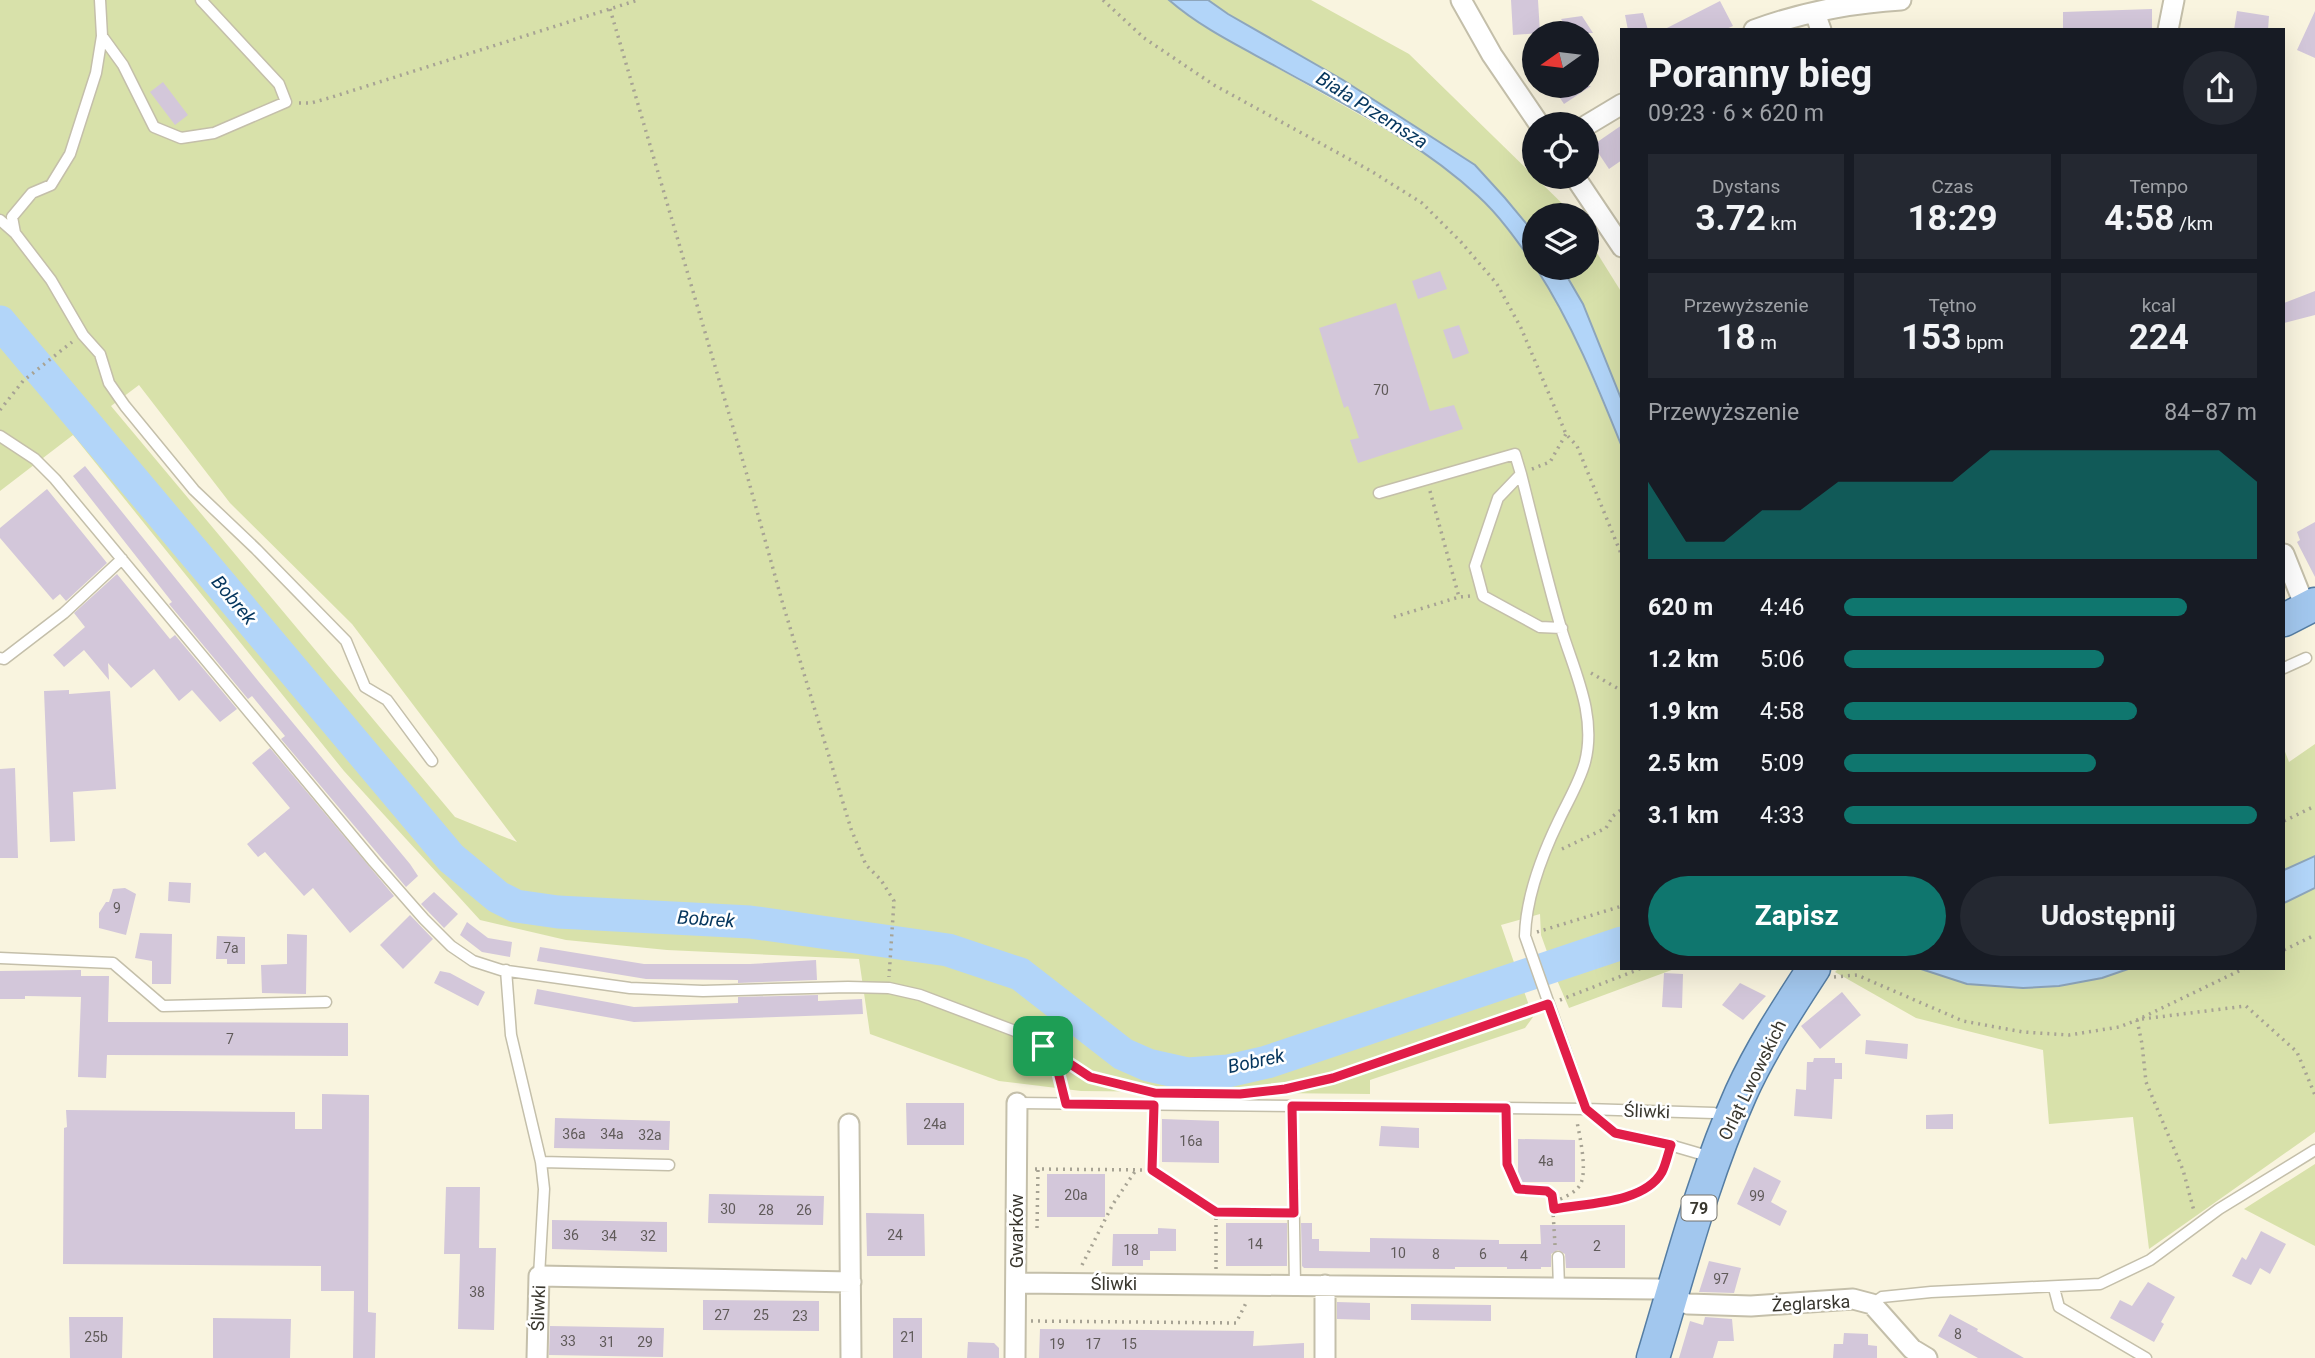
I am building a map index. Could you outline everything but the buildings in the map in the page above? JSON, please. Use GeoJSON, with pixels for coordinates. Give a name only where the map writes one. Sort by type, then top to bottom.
{"type":"FeatureCollection","features":[{"type":"Feature","properties":{"kind":"main road","name":"Orląt Lwowskich"},"geometry":{"type":"LineString","coordinates":[[1653,1358],[1715,1158],[1730,1119],[1758,1060],[1787,1009],[1823,973]]}},
{"type":"Feature","properties":{"kind":"street"},"geometry":{"type":"LineString","coordinates":[[1461,0],[1492,55],[1531,112]]}},
{"type":"Feature","properties":{"kind":"street"},"geometry":{"type":"LineString","coordinates":[[1768,28],[1818,21],[1878,2],[1901,0]]}},
{"type":"Feature","properties":{"kind":"street"},"geometry":{"type":"LineString","coordinates":[[2168,28],[2174,0]]}},
{"type":"Feature","properties":{"kind":"street"},"geometry":{"type":"LineString","coordinates":[[1599,118],[1620,105]]}},
{"type":"Feature","properties":{"kind":"street"},"geometry":{"type":"LineString","coordinates":[[1583,189],[1620,244]]}},
{"type":"Feature","properties":{"kind":"street"},"geometry":{"type":"LineString","coordinates":[[2285,557],[2302,611]]}},
{"type":"Feature","properties":{"kind":"street","name":"Gwarków"},"geometry":{"type":"LineString","coordinates":[[1015,1358],[1017,1103]]}},
{"type":"Feature","properties":{"kind":"street"},"geometry":{"type":"LineString","coordinates":[[849,1124],[851,1358]]}},
{"type":"Feature","properties":{"kind":"street","name":"Śliwki"},"geometry":{"type":"LineString","coordinates":[[537,1358],[539,1276],[851,1282]]}},
{"type":"Feature","properties":{"kind":"street","name":"Śliwki"},"geometry":{"type":"LineString","coordinates":[[1016,1283],[1658,1289],[1672,1295]]}},
{"type":"Feature","properties":{"kind":"street"},"geometry":{"type":"LineString","coordinates":[[1325,1285],[1325,1358]]}},
{"type":"Feature","properties":{"kind":"street","name":"Żeglarska"},"geometry":{"type":"LineString","coordinates":[[1672,1295],[1688,1304],[1751,1306],[1853,1298],[1872,1304],[1912,1349],[1927,1358]]}},
{"type":"Feature","properties":{"kind":"lane"},"geometry":{"type":"LineString","coordinates":[[15,233],[12,217],[17,209],[32,192],[51,185],[70,154],[96,74],[102,36],[100,0]]}},
{"type":"Feature","properties":{"kind":"lane"},"geometry":{"type":"LineString","coordinates":[[102,36],[123,65],[154,127],[180,138],[214,133],[286,102],[279,84],[201,0]]}},
{"type":"Feature","properties":{"kind":"lane"},"geometry":{"type":"LineString","coordinates":[[0,220],[15,233],[51,280],[83,335],[100,354],[109,383],[125,406],[194,490],[346,641],[365,687],[387,700],[432,761]]}},
{"type":"Feature","properties":{"kind":"lane"},"geometry":{"type":"LineString","coordinates":[[0,436],[36,460],[424,919],[451,946],[473,961],[506,970],[630,988],[703,991],[889,988],[920,995],[1015,1031],[1043,1046],[1058,1072],[1066,1104]]}},
{"type":"Feature","properties":{"kind":"lane"},"geometry":{"type":"LineString","coordinates":[[1379,493],[1515,454],[1562,628],[1584,697],[1588,724],[1585,764],[1546,851],[1526,913],[1525,936],[1586,1109],[1615,1133],[1715,1158]]}},
{"type":"Feature","properties":{"kind":"lane"},"geometry":{"type":"LineString","coordinates":[[1521,474],[1497,498],[1475,566],[1483,596],[1540,626],[1562,628]]}},
{"type":"Feature","properties":{"kind":"lane"},"geometry":{"type":"LineString","coordinates":[[0,658],[4,659],[64,612],[122,559]]}},
{"type":"Feature","properties":{"kind":"lane"},"geometry":{"type":"LineString","coordinates":[[2285,668],[2306,658]]}},
{"type":"Feature","properties":{"kind":"lane"},"geometry":{"type":"LineString","coordinates":[[0,958],[113,963],[163,1006],[326,1002]]}},
{"type":"Feature","properties":{"kind":"lane"},"geometry":{"type":"LineString","coordinates":[[506,970],[511,1035],[541,1162],[544,1189],[539,1276]]}},
{"type":"Feature","properties":{"kind":"lane","name":"Śliwki"},"geometry":{"type":"LineString","coordinates":[[1017,1103],[1574,1108],[1714,1113],[1730,1119]]}},
{"type":"Feature","properties":{"kind":"lane"},"geometry":{"type":"LineString","coordinates":[[1292,1106],[1295,1284]]}},
{"type":"Feature","properties":{"kind":"lane"},"geometry":{"type":"LineString","coordinates":[[1872,1304],[1882,1297],[1931,1292],[2100,1284],[2150,1260],[2200,1224],[2315,1150]]}},
{"type":"Feature","properties":{"kind":"lane"},"geometry":{"type":"LineString","coordinates":[[541,1162],[668,1165]]}},
{"type":"Feature","properties":{"kind":"lane"},"geometry":{"type":"LineString","coordinates":[[1558,1257],[1559,1288]]}},
{"type":"Feature","properties":{"kind":"lane"},"geometry":{"type":"LineString","coordinates":[[2054,1288],[2059,1307],[2146,1358]]}},
{"type":"Feature","properties":{"kind":"path"},"geometry":{"type":"LineString","coordinates":[[286,102],[320,101],[638,0]]}},
{"type":"Feature","properties":{"kind":"path"},"geometry":{"type":"LineString","coordinates":[[1103,0],[1144,38],[1214,85],[1371,171],[1422,204],[1461,242],[1497,284],[1521,328],[1566,434],[1577,446],[1620,551]]}},
{"type":"Feature","properties":{"kind":"path"},"geometry":{"type":"LineString","coordinates":[[610,9],[851,829],[866,865],[881,880],[894,901],[888,965]]}},
{"type":"Feature","properties":{"kind":"path"},"geometry":{"type":"LineString","coordinates":[[0,410],[23,381],[62,349]]}},
{"type":"Feature","properties":{"kind":"path"},"geometry":{"type":"LineString","coordinates":[[1521,474],[1550,462],[1566,434]]}},
{"type":"Feature","properties":{"kind":"path"},"geometry":{"type":"LineString","coordinates":[[1427,479],[1459,597]]}},
{"type":"Feature","properties":{"kind":"path"},"geometry":{"type":"LineString","coordinates":[[1394,617],[1459,597],[1483,596]]}},
{"type":"Feature","properties":{"kind":"path"},"geometry":{"type":"LineString","coordinates":[[1575,669],[1582,668],[1620,690]]}},
{"type":"Feature","properties":{"kind":"path"},"geometry":{"type":"LineString","coordinates":[[2285,821],[2315,806]]}},
{"type":"Feature","properties":{"kind":"path"},"geometry":{"type":"LineString","coordinates":[[1546,851],[1555,852],[1598,833],[1606,828],[1620,811]]}},
{"type":"Feature","properties":{"kind":"path"},"geometry":{"type":"LineString","coordinates":[[1525,936],[1620,907]]}},
{"type":"Feature","properties":{"kind":"path"},"geometry":{"type":"LineString","coordinates":[[2285,950],[2315,935]]}},
{"type":"Feature","properties":{"kind":"path"},"geometry":{"type":"LineString","coordinates":[[1274,1091],[1333,1078],[1548,1004],[1637,970]]}},
{"type":"Feature","properties":{"kind":"path"},"geometry":{"type":"LineString","coordinates":[[1823,973],[1857,975],[1963,1021],[2023,1032],[2069,1035],[2119,1027],[2241,970]]}},
{"type":"Feature","properties":{"kind":"path"},"geometry":{"type":"LineString","coordinates":[[2137,1020],[2246,1006],[2297,1052],[2315,1095]]}},
{"type":"Feature","properties":{"kind":"path"},"geometry":{"type":"LineString","coordinates":[[2137,1020],[2146,1082],[2183,1170],[2194,1212],[2200,1224]]}},
{"type":"Feature","properties":{"kind":"path"},"geometry":{"type":"LineString","coordinates":[[1043,1046],[1090,1077],[1142,1090]]}},
{"type":"Feature","properties":{"kind":"path"},"geometry":{"type":"LineString","coordinates":[[1152,1170],[1154,1105]]}},
{"type":"Feature","properties":{"kind":"path"},"geometry":{"type":"LineString","coordinates":[[1506,1108],[1507,1164],[1518,1189],[1547,1191],[1552,1195],[1555,1248],[1558,1257]]}},
{"type":"Feature","properties":{"kind":"path"},"geometry":{"type":"LineString","coordinates":[[1554,1202],[1581,1185],[1583,1171],[1574,1108]]}},
{"type":"Feature","properties":{"kind":"path"},"geometry":{"type":"LineString","coordinates":[[1554,1209],[1623,1198],[1643,1189],[1662,1172],[1671,1145]]}},
{"type":"Feature","properties":{"kind":"path"},"geometry":{"type":"LineString","coordinates":[[1017,1169],[1152,1170],[1216,1212],[1294,1213]]}},
{"type":"Feature","properties":{"kind":"path"},"geometry":{"type":"LineString","coordinates":[[1036,1236],[1038,1169]]}},
{"type":"Feature","properties":{"kind":"path"},"geometry":{"type":"LineString","coordinates":[[1077,1276],[1114,1204],[1136,1170]]}},
{"type":"Feature","properties":{"kind":"path"},"geometry":{"type":"LineString","coordinates":[[1216,1212],[1216,1276]]}},
{"type":"Feature","properties":{"kind":"green space"},"geometry":{"type":"Polygon","coordinates":[[[0,0],[1169,0],[1214,32],[1406,141],[1454,175],[1480,198],[1507,227],[1522,249],[1522,280],[1543,280],[1555,297],[1574,334],[1620,442],[1620,937],[1550,960],[1541,935],[1540,914],[1501,925],[1533,1017],[1525,1028],[1370,1080],[1370,1094],[1081,1091],[999,1081],[870,1034],[859,959],[667,950],[566,940],[480,920],[344,771],[73,435],[0,491],[0,0]],[[139,385],[111,406],[455,817],[517,842],[352,624],[230,503],[139,385]]]}},
{"type":"Feature","properties":{"kind":"green space"},"geometry":{"type":"Polygon","coordinates":[[[1208,0],[1311,0],[1409,54],[1522,164],[1522,189],[1547,189],[1562,203],[1522,203],[1522,218],[1475,165],[1343,80],[1208,0]]]}},
{"type":"Feature","properties":{"kind":"green space"},"geometry":{"type":"Polygon","coordinates":[[[1599,256],[1620,290],[1620,396],[1583,304],[1569,280],[1599,280],[1599,256]]]}},
{"type":"Feature","properties":{"kind":"green space"},"geometry":{"type":"Polygon","coordinates":[[[2315,744],[2315,856],[2285,870],[2285,752],[2289,762],[2315,744]]]}},
{"type":"Feature","properties":{"kind":"green space"},"geometry":{"type":"Polygon","coordinates":[[[2315,888],[2315,1132],[2149,1249],[2133,1117],[2049,1124],[2043,1050],[1916,1018],[1835,972],[1924,970],[1967,984],[2059,986],[2102,978],[2125,970],[2285,970],[2285,903],[2315,888]]]}},
{"type":"Feature","properties":{"kind":"green space"},"geometry":{"type":"Polygon","coordinates":[[[1620,951],[1620,970],[1672,970],[1569,1008],[1554,973],[1620,951]]]}},
{"type":"Feature","properties":{"kind":"green space"},"geometry":{"type":"Polygon","coordinates":[[[2315,1164],[2315,1246],[2244,1209],[2315,1164]]]}},
{"type":"Feature","properties":{"kind":"water","name":"Biała Przemsza"},"geometry":{"type":"Polygon","coordinates":[[[1169,0],[1208,0],[1343,80],[1475,165],[1522,218],[1522,249],[1486,204],[1432,159],[1356,111],[1235,44],[1169,0]]]}},
{"type":"Feature","properties":{"kind":"water"},"geometry":{"type":"Polygon","coordinates":[[[1543,280],[1569,280],[1583,304],[1620,396],[1620,442],[1593,378],[1543,280]]]}},
{"type":"Feature","properties":{"kind":"water"},"geometry":{"type":"Polygon","coordinates":[[[2315,856],[2315,888],[2285,903],[2285,870],[2315,856]]]}},
{"type":"Feature","properties":{"kind":"water"},"geometry":{"type":"Polygon","coordinates":[[[1620,937],[1620,951],[1554,973],[1550,960],[1620,937]]]}},
{"type":"Feature","properties":{"kind":"water"},"geometry":{"type":"Polygon","coordinates":[[[1924,970],[2125,970],[2102,978],[2059,986],[2023,988],[1967,984],[1924,970]]]}},
{"type":"Feature","properties":{"kind":"waterway","name":"Bobrek"},"geometry":{"type":"LineString","coordinates":[[0,322],[451,858],[498,897],[516,906],[558,912],[750,922],[948,950],[1020,974],[1123,1054],[1148,1065],[1188,1074],[1228,1071],[1267,1062],[1620,944]]}},
{"type":"Feature","properties":{"kind":"route"},"geometry":{"type":"LineString","coordinates":[[1548,1004],[1586,1109],[1615,1133],[1671,1145],[1662,1172],[1633,1195],[1554,1209],[1552,1195],[1547,1191],[1518,1189],[1507,1164],[1506,1108],[1292,1106],[1294,1213],[1216,1212],[1152,1170],[1154,1105],[1066,1104],[1058,1072],[1043,1046],[1090,1077],[1155,1093],[1240,1094],[1285,1089],[1333,1078],[1548,1004]]}}]}
